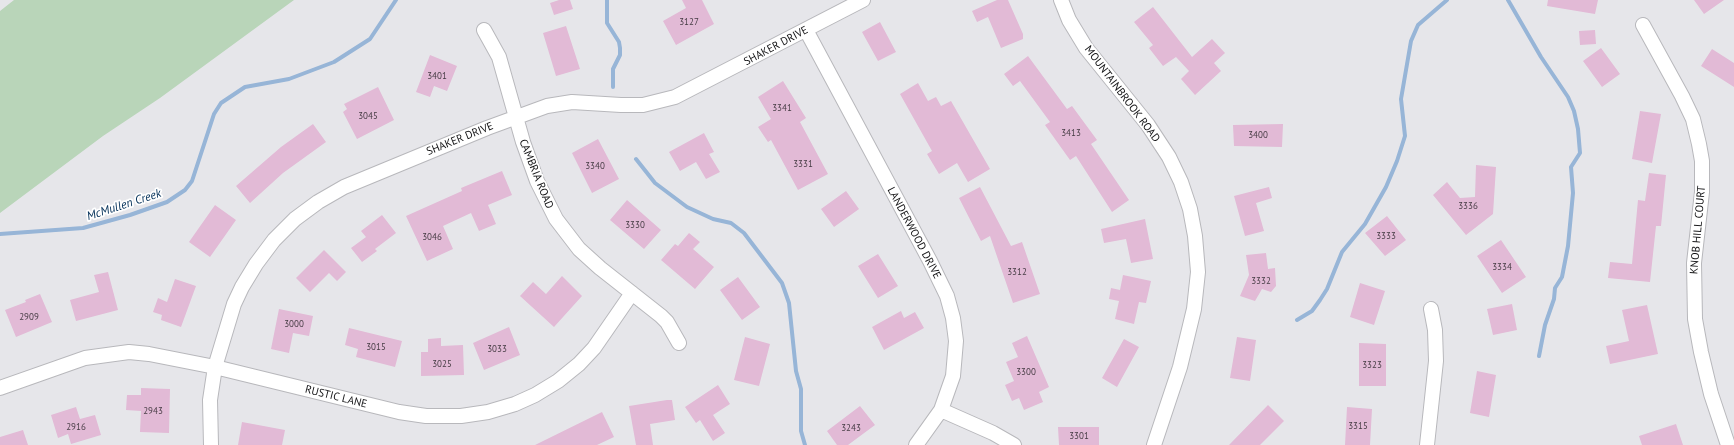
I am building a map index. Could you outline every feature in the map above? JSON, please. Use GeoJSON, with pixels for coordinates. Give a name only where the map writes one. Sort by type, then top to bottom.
{"type":"FeatureCollection","features":[{"type":"Feature","properties":{"kind":"street","name":"SHAKER DRIVE"},"geometry":{"type":"LineString","coordinates":[[211,445],[210,400],[215,367],[232,311],[242,287],[256,264],[274,240],[294,219],[318,202],[344,187],[516,117],[547,106],[572,102],[633,105],[665,101],[686,93],[863,0]]}},
{"type":"Feature","properties":{"kind":"street","name":"MOUNTAINBROOK ROAD"},"geometry":{"type":"LineString","coordinates":[[1060,0],[1069,20],[1086,48],[1144,120],[1169,157],[1181,182],[1190,209],[1198,272],[1194,310],[1180,367],[1154,445]]}},
{"type":"Feature","properties":{"kind":"street","name":"KNOB HILL COURT"},"geometry":{"type":"LineString","coordinates":[[1643,25],[1682,96],[1692,119],[1700,144],[1702,161],[1702,192],[1694,263],[1695,319],[1711,394],[1728,445]]}},
{"type":"Feature","properties":{"kind":"street","name":"CAMBRIA ROAD"},"geometry":{"type":"LineString","coordinates":[[484,30],[499,57],[516,117],[537,181],[556,219],[579,249],[600,268],[664,319],[679,343]]}},
{"type":"Feature","properties":{"kind":"street","name":"LANDERWOOD DRIVE"},"geometry":{"type":"LineString","coordinates":[[806,30],[947,296],[953,318],[956,341],[953,376],[941,410],[916,445]]}},
{"type":"Feature","properties":{"kind":"street","name":"RUSTIC LANE"},"geometry":{"type":"LineString","coordinates":[[0,388],[71,362],[100,355],[129,352],[149,354],[215,367],[399,412],[440,417],[488,412],[515,404],[535,394],[558,380],[579,364],[611,326],[632,293]]}},
{"type":"Feature","properties":{"kind":"street"},"geometry":{"type":"LineString","coordinates":[[1427,445],[1436,361],[1435,330],[1431,309]]}},
{"type":"Feature","properties":{"kind":"street"},"geometry":{"type":"LineString","coordinates":[[941,410],[993,433],[1014,445]]}},
{"type":"Feature","properties":{"kind":"green space"},"geometry":{"type":"Polygon","coordinates":[[[14,0],[294,0],[160,98],[103,136],[0,213],[0,11],[14,0]]]}},
{"type":"Feature","properties":{"kind":"building"},"geometry":{"type":"Polygon","coordinates":[[[559,0],[570,0],[573,9],[554,15],[550,3],[559,0]]]}},
{"type":"Feature","properties":{"kind":"building"},"geometry":{"type":"Polygon","coordinates":[[[682,0],[702,0],[714,24],[676,45],[663,21],[686,8],[682,0]]]}},
{"type":"Feature","properties":{"kind":"building"},"geometry":{"type":"Polygon","coordinates":[[[997,0],[1008,0],[1023,34],[1023,39],[1001,48],[988,17],[977,22],[972,11],[997,0]]]}},
{"type":"Feature","properties":{"kind":"building"},"geometry":{"type":"Polygon","coordinates":[[[1548,0],[1598,0],[1595,14],[1547,6],[1548,0]]]}},
{"type":"Feature","properties":{"kind":"building"},"geometry":{"type":"Polygon","coordinates":[[[1694,0],[1724,0],[1704,14],[1694,0]]]}},
{"type":"Feature","properties":{"kind":"building"},"geometry":{"type":"Polygon","coordinates":[[[1153,7],[1192,57],[1212,39],[1225,53],[1214,63],[1221,71],[1195,95],[1181,79],[1189,71],[1176,57],[1163,66],[1149,48],[1153,45],[1134,22],[1153,7]]]}},
{"type":"Feature","properties":{"kind":"building"},"geometry":{"type":"Polygon","coordinates":[[[880,22],[896,52],[878,61],[862,32],[880,22]]]}},
{"type":"Feature","properties":{"kind":"building"},"geometry":{"type":"Polygon","coordinates":[[[566,26],[580,69],[556,76],[543,33],[566,26]]]}},
{"type":"Feature","properties":{"kind":"building"},"geometry":{"type":"Polygon","coordinates":[[[1595,30],[1596,44],[1580,45],[1579,31],[1595,30]]]}},
{"type":"Feature","properties":{"kind":"building"},"geometry":{"type":"Polygon","coordinates":[[[1601,48],[1620,74],[1602,87],[1583,61],[1601,48]]]}},
{"type":"Feature","properties":{"kind":"building"},"geometry":{"type":"Polygon","coordinates":[[[1712,49],[1734,63],[1734,87],[1701,66],[1712,49]]]}},
{"type":"Feature","properties":{"kind":"building"},"geometry":{"type":"Polygon","coordinates":[[[430,55],[457,66],[447,91],[434,86],[430,97],[416,92],[430,55]]]}},
{"type":"Feature","properties":{"kind":"building"},"geometry":{"type":"Polygon","coordinates":[[[1028,56],[1067,109],[1072,106],[1097,140],[1091,144],[1129,200],[1112,212],[1076,156],[1070,160],[1045,125],[1050,122],[1020,81],[1013,86],[1004,74],[1028,56]]]}},
{"type":"Feature","properties":{"kind":"building"},"geometry":{"type":"Polygon","coordinates":[[[783,81],[806,118],[800,122],[828,174],[798,190],[771,140],[768,142],[758,127],[771,119],[758,97],[783,81]]]}},
{"type":"Feature","properties":{"kind":"building"},"geometry":{"type":"Polygon","coordinates":[[[918,83],[928,101],[936,97],[941,106],[951,101],[990,169],[968,182],[957,163],[939,174],[927,154],[932,151],[900,94],[918,83]]]}},
{"type":"Feature","properties":{"kind":"building"},"geometry":{"type":"Polygon","coordinates":[[[378,87],[394,120],[357,139],[343,112],[347,109],[344,104],[378,87]]]}},
{"type":"Feature","properties":{"kind":"building"},"geometry":{"type":"Polygon","coordinates":[[[1640,111],[1661,114],[1652,163],[1632,159],[1640,111]]]}},
{"type":"Feature","properties":{"kind":"building"},"geometry":{"type":"Polygon","coordinates":[[[313,124],[326,142],[283,173],[250,203],[236,186],[281,147],[313,124]]]}},
{"type":"Feature","properties":{"kind":"building"},"geometry":{"type":"Polygon","coordinates":[[[1283,124],[1282,147],[1234,146],[1233,125],[1283,124]]]}},
{"type":"Feature","properties":{"kind":"building"},"geometry":{"type":"Polygon","coordinates":[[[704,133],[714,152],[709,154],[720,172],[706,179],[696,162],[680,171],[669,152],[704,133]]]}},
{"type":"Feature","properties":{"kind":"building"},"geometry":{"type":"Polygon","coordinates":[[[598,139],[619,179],[592,193],[572,153],[598,139]]]}},
{"type":"Feature","properties":{"kind":"building"},"geometry":{"type":"Polygon","coordinates":[[[1476,165],[1496,167],[1493,214],[1466,235],[1433,195],[1447,182],[1460,198],[1475,197],[1476,165]]]}},
{"type":"Feature","properties":{"kind":"building"},"geometry":{"type":"Polygon","coordinates":[[[502,171],[512,195],[488,205],[496,224],[479,231],[471,213],[443,226],[453,249],[427,261],[406,216],[462,191],[461,188],[502,171]]]}},
{"type":"Feature","properties":{"kind":"building"},"geometry":{"type":"Polygon","coordinates":[[[1649,173],[1666,175],[1661,226],[1656,226],[1650,282],[1608,278],[1610,262],[1632,264],[1638,200],[1645,201],[1649,173]]]}},
{"type":"Feature","properties":{"kind":"building"},"geometry":{"type":"Polygon","coordinates":[[[980,187],[1011,246],[1022,242],[1040,294],[1013,303],[990,236],[981,241],[959,198],[980,187]]]}},
{"type":"Feature","properties":{"kind":"building"},"geometry":{"type":"Polygon","coordinates":[[[1269,187],[1272,198],[1256,203],[1264,231],[1245,236],[1234,196],[1269,187]]]}},
{"type":"Feature","properties":{"kind":"building"},"geometry":{"type":"Polygon","coordinates":[[[846,191],[859,209],[834,227],[821,209],[846,191]]]}},
{"type":"Feature","properties":{"kind":"building"},"geometry":{"type":"Polygon","coordinates":[[[627,200],[661,230],[644,249],[610,220],[627,200]]]}},
{"type":"Feature","properties":{"kind":"building"},"geometry":{"type":"Polygon","coordinates":[[[215,205],[236,220],[210,257],[189,242],[215,205]]]}},
{"type":"Feature","properties":{"kind":"building"},"geometry":{"type":"Polygon","coordinates":[[[382,215],[396,233],[375,249],[377,251],[362,262],[351,248],[366,237],[361,231],[382,215]]]}},
{"type":"Feature","properties":{"kind":"building"},"geometry":{"type":"Polygon","coordinates":[[[1387,216],[1406,240],[1385,256],[1365,233],[1387,216]]]}},
{"type":"Feature","properties":{"kind":"building"},"geometry":{"type":"Polygon","coordinates":[[[1145,219],[1153,259],[1131,263],[1126,239],[1104,243],[1101,229],[1145,219]]]}},
{"type":"Feature","properties":{"kind":"building"},"geometry":{"type":"Polygon","coordinates":[[[689,233],[700,242],[693,249],[714,267],[695,289],[661,260],[675,244],[678,246],[689,233]]]}},
{"type":"Feature","properties":{"kind":"building"},"geometry":{"type":"Polygon","coordinates":[[[1501,240],[1526,277],[1502,293],[1477,256],[1501,240]]]}},
{"type":"Feature","properties":{"kind":"building"},"geometry":{"type":"Polygon","coordinates":[[[324,250],[346,272],[337,281],[329,273],[310,292],[296,278],[324,250]]]}},
{"type":"Feature","properties":{"kind":"building"},"geometry":{"type":"Polygon","coordinates":[[[1266,253],[1268,269],[1275,268],[1276,286],[1271,292],[1262,289],[1255,301],[1240,296],[1249,275],[1246,255],[1266,253]]]}},
{"type":"Feature","properties":{"kind":"building"},"geometry":{"type":"Polygon","coordinates":[[[878,254],[898,286],[878,298],[858,266],[878,254]]]}},
{"type":"Feature","properties":{"kind":"building"},"geometry":{"type":"Polygon","coordinates":[[[108,272],[118,310],[76,321],[70,300],[99,292],[94,275],[108,272]]]}},
{"type":"Feature","properties":{"kind":"building"},"geometry":{"type":"Polygon","coordinates":[[[1123,275],[1151,281],[1146,303],[1139,302],[1134,324],[1115,319],[1119,301],[1109,299],[1111,288],[1120,290],[1123,275]]]}},
{"type":"Feature","properties":{"kind":"building"},"geometry":{"type":"Polygon","coordinates":[[[562,276],[582,296],[554,327],[520,296],[533,282],[546,294],[562,276]]]}},
{"type":"Feature","properties":{"kind":"building"},"geometry":{"type":"Polygon","coordinates":[[[738,277],[760,307],[742,320],[720,290],[738,277]]]}},
{"type":"Feature","properties":{"kind":"building"},"geometry":{"type":"Polygon","coordinates":[[[175,279],[196,286],[181,327],[161,320],[162,315],[153,312],[158,298],[167,302],[175,279]]]}},
{"type":"Feature","properties":{"kind":"building"},"geometry":{"type":"Polygon","coordinates":[[[1360,283],[1385,291],[1374,325],[1350,317],[1360,283]]]}},
{"type":"Feature","properties":{"kind":"building"},"geometry":{"type":"Polygon","coordinates":[[[40,294],[52,322],[16,337],[5,310],[26,302],[25,300],[40,294]]]}},
{"type":"Feature","properties":{"kind":"building"},"geometry":{"type":"Polygon","coordinates":[[[1512,304],[1517,330],[1493,335],[1487,309],[1512,304]]]}},
{"type":"Feature","properties":{"kind":"building"},"geometry":{"type":"Polygon","coordinates":[[[1647,305],[1658,354],[1610,364],[1606,346],[1629,341],[1622,310],[1647,305]]]}},
{"type":"Feature","properties":{"kind":"building"},"geometry":{"type":"Polygon","coordinates":[[[279,309],[313,316],[309,336],[293,333],[289,353],[271,349],[279,309]]]}},
{"type":"Feature","properties":{"kind":"building"},"geometry":{"type":"Polygon","coordinates":[[[901,311],[904,318],[915,312],[924,328],[884,350],[872,327],[901,311]]]}},
{"type":"Feature","properties":{"kind":"building"},"geometry":{"type":"Polygon","coordinates":[[[509,327],[520,355],[484,370],[473,343],[509,327]]]}},
{"type":"Feature","properties":{"kind":"building"},"geometry":{"type":"Polygon","coordinates":[[[349,328],[402,341],[395,367],[356,357],[358,349],[345,345],[349,328]]]}},
{"type":"Feature","properties":{"kind":"building"},"geometry":{"type":"Polygon","coordinates":[[[1027,336],[1049,387],[1039,392],[1043,402],[1024,410],[1019,398],[1012,401],[1005,385],[1014,381],[1006,362],[1018,357],[1012,343],[1027,336]]]}},
{"type":"Feature","properties":{"kind":"building"},"geometry":{"type":"Polygon","coordinates":[[[745,337],[770,344],[759,386],[734,380],[745,337]]]}},
{"type":"Feature","properties":{"kind":"building"},"geometry":{"type":"Polygon","coordinates":[[[1237,337],[1256,340],[1250,381],[1230,378],[1237,337]]]}},
{"type":"Feature","properties":{"kind":"building"},"geometry":{"type":"Polygon","coordinates":[[[441,338],[441,346],[463,345],[464,375],[421,376],[421,352],[428,352],[428,339],[441,338]]]}},
{"type":"Feature","properties":{"kind":"building"},"geometry":{"type":"Polygon","coordinates":[[[1124,339],[1139,347],[1117,387],[1102,378],[1124,339]]]}},
{"type":"Feature","properties":{"kind":"building"},"geometry":{"type":"Polygon","coordinates":[[[1359,343],[1386,344],[1386,386],[1359,386],[1359,343]]]}},
{"type":"Feature","properties":{"kind":"building"},"geometry":{"type":"Polygon","coordinates":[[[1477,371],[1496,375],[1489,417],[1470,413],[1477,371]]]}},
{"type":"Feature","properties":{"kind":"building"},"geometry":{"type":"Polygon","coordinates":[[[718,385],[730,404],[713,415],[725,433],[713,441],[700,420],[696,423],[685,407],[718,385]]]}},
{"type":"Feature","properties":{"kind":"building"},"geometry":{"type":"Polygon","coordinates":[[[141,388],[170,389],[169,433],[140,432],[141,411],[126,410],[127,395],[141,395],[141,388]]]}},
{"type":"Feature","properties":{"kind":"building"},"geometry":{"type":"Polygon","coordinates":[[[672,400],[675,420],[650,424],[653,445],[636,445],[629,406],[672,400]]]}},
{"type":"Feature","properties":{"kind":"building"},"geometry":{"type":"Polygon","coordinates":[[[1268,405],[1284,421],[1260,445],[1229,445],[1268,405]]]}},
{"type":"Feature","properties":{"kind":"building"},"geometry":{"type":"Polygon","coordinates":[[[860,406],[875,425],[848,445],[837,445],[827,431],[860,406]]]}},
{"type":"Feature","properties":{"kind":"building"},"geometry":{"type":"Polygon","coordinates":[[[76,407],[80,419],[95,415],[101,435],[71,444],[68,434],[58,438],[51,415],[76,407]]]}},
{"type":"Feature","properties":{"kind":"building"},"geometry":{"type":"Polygon","coordinates":[[[1347,407],[1372,409],[1370,445],[1345,445],[1347,407]]]}},
{"type":"Feature","properties":{"kind":"building"},"geometry":{"type":"Polygon","coordinates":[[[602,412],[614,437],[597,445],[535,445],[602,412]]]}},
{"type":"Feature","properties":{"kind":"building"},"geometry":{"type":"Polygon","coordinates":[[[242,422],[285,430],[282,445],[238,445],[242,422]]]}},
{"type":"Feature","properties":{"kind":"building"},"geometry":{"type":"Polygon","coordinates":[[[1676,424],[1683,445],[1642,445],[1639,436],[1676,424]]]}},
{"type":"Feature","properties":{"kind":"building"},"geometry":{"type":"Polygon","coordinates":[[[1058,427],[1099,427],[1099,445],[1059,445],[1058,427]]]}},
{"type":"Feature","properties":{"kind":"building"},"geometry":{"type":"Polygon","coordinates":[[[23,430],[28,445],[0,445],[0,437],[23,430]]]}},
{"type":"Feature","properties":{"kind":"waterway","name":"McMullen Creek"},"geometry":{"type":"LineString","coordinates":[[0,234],[83,228],[130,215],[167,202],[185,190],[192,181],[214,114],[221,103],[245,87],[289,79],[334,62],[370,39],[396,0]]}},
{"type":"Feature","properties":{"kind":"waterway"},"geometry":{"type":"LineString","coordinates":[[607,0],[607,23],[619,42],[620,48],[620,55],[613,69],[613,87]]}},
{"type":"Feature","properties":{"kind":"waterway"},"geometry":{"type":"LineString","coordinates":[[1297,320],[1312,311],[1320,300],[1327,289],[1342,252],[1365,224],[1386,187],[1397,161],[1405,136],[1401,99],[1411,41],[1418,25],[1447,0]]}},
{"type":"Feature","properties":{"kind":"waterway"},"geometry":{"type":"LineString","coordinates":[[1508,0],[1541,57],[1568,97],[1574,111],[1578,129],[1580,153],[1571,167],[1573,193],[1568,246],[1562,277],[1555,288],[1554,299],[1545,325],[1539,356]]}},
{"type":"Feature","properties":{"kind":"waterway"},"geometry":{"type":"LineString","coordinates":[[636,159],[655,183],[687,207],[713,219],[731,223],[744,233],[782,283],[789,303],[796,371],[801,389],[801,431],[805,445]]}}]}
